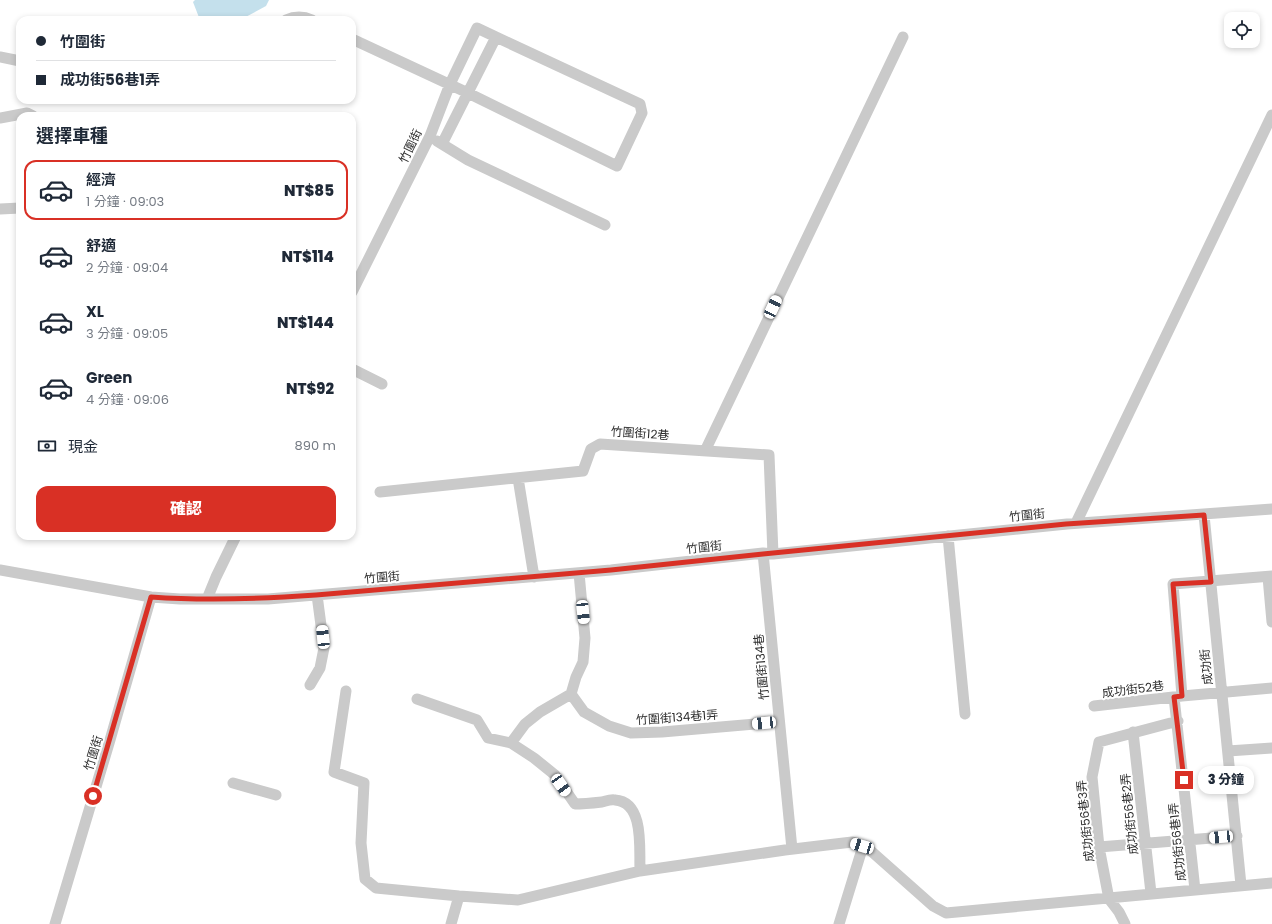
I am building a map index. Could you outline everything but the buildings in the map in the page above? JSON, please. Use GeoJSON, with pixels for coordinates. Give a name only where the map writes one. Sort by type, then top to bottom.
{"type":"FeatureCollection","features":[{"type":"Feature","properties":{"kind":"street","name":"竹圍街"},"geometry":{"type":"LineString","coordinates":[[356,284],[430,136],[450,84],[477,28],[496,37]]}},
{"type":"Feature","properties":{"kind":"street"},"geometry":{"type":"LineString","coordinates":[[356,41],[450,84],[468,93],[617,166],[642,113],[640,104],[496,37],[468,93],[442,144]]}},
{"type":"Feature","properties":{"kind":"street"},"geometry":{"type":"LineString","coordinates":[[705,451],[903,37]]}},
{"type":"Feature","properties":{"kind":"street"},"geometry":{"type":"LineString","coordinates":[[0,57],[16,60]]}},
{"type":"Feature","properties":{"kind":"street"},"geometry":{"type":"LineString","coordinates":[[1076,523],[1272,114]]}},
{"type":"Feature","properties":{"kind":"street"},"geometry":{"type":"LineString","coordinates":[[0,118],[16,115]]}},
{"type":"Feature","properties":{"kind":"street"},"geometry":{"type":"LineString","coordinates":[[430,136],[468,160],[605,225]]}},
{"type":"Feature","properties":{"kind":"street"},"geometry":{"type":"LineString","coordinates":[[0,209],[16,208]]}},
{"type":"Feature","properties":{"kind":"street"},"geometry":{"type":"LineString","coordinates":[[356,371],[382,384]]}},
{"type":"Feature","properties":{"kind":"street","name":"竹圍街12巷"},"geometry":{"type":"LineString","coordinates":[[380,492],[583,471],[591,449],[600,444],[770,455],[768,554]]}},
{"type":"Feature","properties":{"kind":"street"},"geometry":{"type":"LineString","coordinates":[[518,478],[534,577]]}},
{"type":"Feature","properties":{"kind":"street"},"geometry":{"type":"LineString","coordinates":[[1204,515],[1272,509]]}},
{"type":"Feature","properties":{"kind":"street","name":"竹圍街"},"geometry":{"type":"LineString","coordinates":[[55,924],[151,597],[207,600],[268,599],[579,573],[1076,523],[1204,515]]}},
{"type":"Feature","properties":{"kind":"street","name":"成功街"},"geometry":{"type":"LineString","coordinates":[[1204,515],[1241,886]]}},
{"type":"Feature","properties":{"kind":"street"},"geometry":{"type":"LineString","coordinates":[[948,536],[965,714]]}},
{"type":"Feature","properties":{"kind":"street"},"geometry":{"type":"LineString","coordinates":[[207,600],[216,577],[234,540]]}},
{"type":"Feature","properties":{"kind":"street","name":"竹圍街134巷"},"geometry":{"type":"LineString","coordinates":[[768,554],[779,722],[792,849]]}},
{"type":"Feature","properties":{"kind":"street"},"geometry":{"type":"LineString","coordinates":[[0,570],[151,597]]}},
{"type":"Feature","properties":{"kind":"street"},"geometry":{"type":"LineString","coordinates":[[511,744],[525,724],[540,712],[571,694],[576,677],[583,662],[585,638],[579,573]]}},
{"type":"Feature","properties":{"kind":"street"},"geometry":{"type":"LineString","coordinates":[[1211,582],[1270,577],[1272,622]]}},
{"type":"Feature","properties":{"kind":"street","name":"成功街56巷1弄"},"geometry":{"type":"LineString","coordinates":[[1195,890],[1178,721],[1173,584],[1211,582]]}},
{"type":"Feature","properties":{"kind":"street"},"geometry":{"type":"LineString","coordinates":[[310,686],[320,668],[324,648],[316,595]]}},
{"type":"Feature","properties":{"kind":"street","name":"成功街52巷"},"geometry":{"type":"LineString","coordinates":[[1094,706],[1178,696],[1272,688]]}},
{"type":"Feature","properties":{"kind":"street"},"geometry":{"type":"LineString","coordinates":[[346,691],[334,772],[364,783],[361,843],[365,879],[376,888],[518,900],[640,871],[852,842],[871,851],[933,906],[946,913],[1272,883]]}},
{"type":"Feature","properties":{"kind":"street","name":"竹圍街134巷1弄"},"geometry":{"type":"LineString","coordinates":[[571,694],[584,712],[609,726],[631,733],[662,732],[779,722]]}},
{"type":"Feature","properties":{"kind":"street"},"geometry":{"type":"LineString","coordinates":[[417,699],[477,720],[488,738],[511,744],[534,758],[555,775],[575,804],[615,800],[630,806],[636,816],[638,826],[640,871]]}},
{"type":"Feature","properties":{"kind":"street"},"geometry":{"type":"LineString","coordinates":[[1133,732],[1178,721]]}},
{"type":"Feature","properties":{"kind":"street","name":"成功街56巷3弄"},"geometry":{"type":"LineString","coordinates":[[1109,898],[1100,847],[1092,777],[1099,742],[1133,732]]}},
{"type":"Feature","properties":{"kind":"street","name":"成功街56巷2弄"},"geometry":{"type":"LineString","coordinates":[[1133,732],[1151,893]]}},
{"type":"Feature","properties":{"kind":"street"},"geometry":{"type":"LineString","coordinates":[[1228,751],[1272,748]]}},
{"type":"Feature","properties":{"kind":"street"},"geometry":{"type":"LineString","coordinates":[[233,783],[276,795]]}},
{"type":"Feature","properties":{"kind":"street"},"geometry":{"type":"LineString","coordinates":[[1100,847],[1237,836]]}},
{"type":"Feature","properties":{"kind":"street"},"geometry":{"type":"LineString","coordinates":[[839,924],[862,846]]}},
{"type":"Feature","properties":{"kind":"street"},"geometry":{"type":"LineString","coordinates":[[451,924],[459,896]]}},
{"type":"Feature","properties":{"kind":"street"},"geometry":{"type":"LineString","coordinates":[[1109,898],[1125,924]]}},
{"type":"Feature","properties":{"kind":"water"},"geometry":{"type":"Polygon","coordinates":[[[195,0],[269,0],[266,6],[247,16],[198,16],[193,2],[195,0]]]}},
{"type":"Feature","properties":{"kind":"route"},"geometry":{"type":"LineString","coordinates":[[93,796],[151,597],[207,600],[268,599],[611,570],[1066,524],[1204,515],[1211,582],[1173,584],[1182,696],[1174,697],[1184,780]]}}]}
